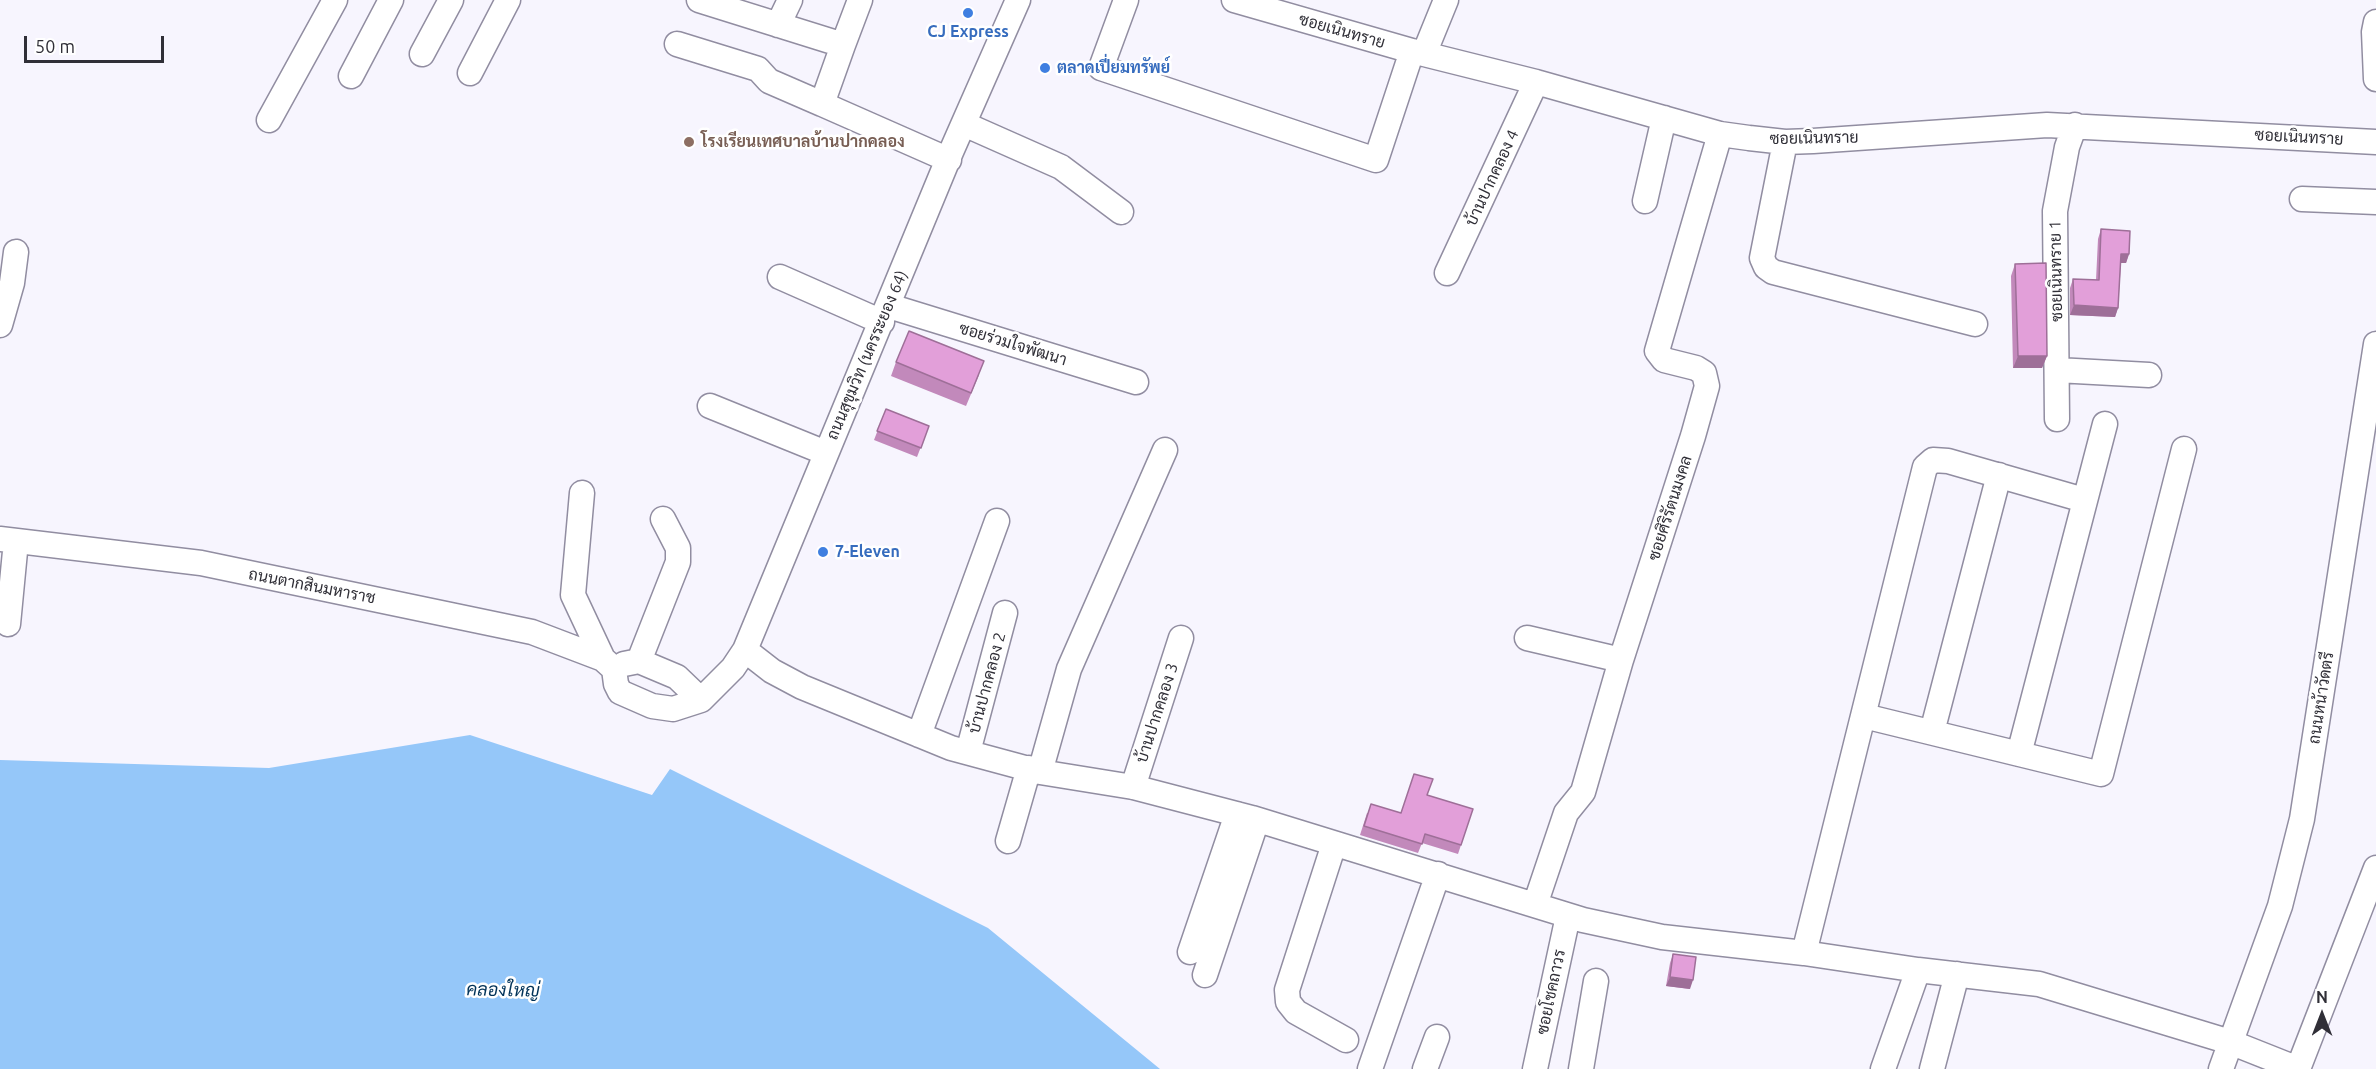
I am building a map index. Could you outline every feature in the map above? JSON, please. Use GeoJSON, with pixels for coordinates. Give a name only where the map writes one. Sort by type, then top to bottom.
{"type":"FeatureCollection","features":[{"type":"Feature","properties":{"kind":"street"},"geometry":{"type":"LineString","coordinates":[[269,120],[335,0]]}},
{"type":"Feature","properties":{"kind":"street"},"geometry":{"type":"LineString","coordinates":[[351,76],[391,0]]}},
{"type":"Feature","properties":{"kind":"street"},"geometry":{"type":"LineString","coordinates":[[422,54],[451,0]]}},
{"type":"Feature","properties":{"kind":"street"},"geometry":{"type":"LineString","coordinates":[[470,73],[508,0]]}},
{"type":"Feature","properties":{"kind":"street"},"geometry":{"type":"LineString","coordinates":[[699,0],[843,45]]}},
{"type":"Feature","properties":{"kind":"street"},"geometry":{"type":"LineString","coordinates":[[778,25],[790,0]]}},
{"type":"Feature","properties":{"kind":"street"},"geometry":{"type":"LineString","coordinates":[[822,104],[860,0]]}},
{"type":"Feature","properties":{"kind":"street","name":"ถนนสุขุมวิท (นครระยอง 64)"},"geometry":{"type":"LineString","coordinates":[[701,700],[733,668],[745,650],[1018,0]]}},
{"type":"Feature","properties":{"kind":"street"},"geometry":{"type":"LineString","coordinates":[[1126,0],[1101,68],[1376,160],[1418,53],[1446,0]]}},
{"type":"Feature","properties":{"kind":"street","name":"ซอยเนินทราย"},"geometry":{"type":"LineString","coordinates":[[1234,0],[1418,53],[1536,82],[1720,134],[1785,142],[2075,125],[2376,142]]}},
{"type":"Feature","properties":{"kind":"street"},"geometry":{"type":"LineString","coordinates":[[2376,22],[2374,32],[2376,80]]}},
{"type":"Feature","properties":{"kind":"street"},"geometry":{"type":"LineString","coordinates":[[677,44],[758,69],[769,81],[949,160]]}},
{"type":"Feature","properties":{"kind":"street","name":"บ้านปากคลอง 4"},"geometry":{"type":"LineString","coordinates":[[1448,273],[1536,82]]}},
{"type":"Feature","properties":{"kind":"street"},"geometry":{"type":"LineString","coordinates":[[1645,201],[1664,118]]}},
{"type":"Feature","properties":{"kind":"street"},"geometry":{"type":"LineString","coordinates":[[964,124],[1061,167],[1121,212]]}},
{"type":"Feature","properties":{"kind":"street","name":"ซอยเนินทราย 1"},"geometry":{"type":"LineString","coordinates":[[2057,419],[2055,211],[2065,158],[2075,125]]}},
{"type":"Feature","properties":{"kind":"street","name":"ซอยศิริรัตนมงคล"},"geometry":{"type":"LineString","coordinates":[[1535,905],[1566,813],[1582,792],[1707,386],[1704,374],[1696,368],[1664,360],[1657,351],[1720,134]]}},
{"type":"Feature","properties":{"kind":"street"},"geometry":{"type":"LineString","coordinates":[[1785,142],[1762,258],[1766,267],[1773,272],[1975,324]]}},
{"type":"Feature","properties":{"kind":"street"},"geometry":{"type":"LineString","coordinates":[[2302,199],[2376,202]]}},
{"type":"Feature","properties":{"kind":"street"},"geometry":{"type":"LineString","coordinates":[[0,325],[12,283],[16,252]]}},
{"type":"Feature","properties":{"kind":"street","name":"ซอยร่วมใจพัฒนา"},"geometry":{"type":"LineString","coordinates":[[780,277],[885,314],[1136,382]]}},
{"type":"Feature","properties":{"kind":"street","name":"ถนนหน้าวัดตรี"},"geometry":{"type":"LineString","coordinates":[[2221,1069],[2280,906],[2302,819],[2376,344]]}},
{"type":"Feature","properties":{"kind":"street"},"geometry":{"type":"LineString","coordinates":[[2057,370],[2149,375]]}},
{"type":"Feature","properties":{"kind":"street"},"geometry":{"type":"LineString","coordinates":[[710,406],[826,453]]}},
{"type":"Feature","properties":{"kind":"street"},"geometry":{"type":"LineString","coordinates":[[2019,754],[2104,424]]}},
{"type":"Feature","properties":{"kind":"street"},"geometry":{"type":"LineString","coordinates":[[1864,716],[2101,774],[2184,449]]}},
{"type":"Feature","properties":{"kind":"street"},"geometry":{"type":"LineString","coordinates":[[1008,841],[1069,669],[1165,450]]}},
{"type":"Feature","properties":{"kind":"street"},"geometry":{"type":"LineString","coordinates":[[1804,952],[1925,467],[1933,460],[1948,461],[2084,500]]}},
{"type":"Feature","properties":{"kind":"street"},"geometry":{"type":"LineString","coordinates":[[1932,732],[1999,475]]}},
{"type":"Feature","properties":{"kind":"street"},"geometry":{"type":"LineString","coordinates":[[582,493],[573,595],[609,664],[620,692],[652,706],[674,708],[701,700],[677,677],[639,661],[609,664]]}},
{"type":"Feature","properties":{"kind":"street"},"geometry":{"type":"LineString","coordinates":[[639,661],[678,562],[678,548],[663,519]]}},
{"type":"Feature","properties":{"kind":"street"},"geometry":{"type":"LineString","coordinates":[[918,735],[997,521]]}},
{"type":"Feature","properties":{"kind":"street"},"geometry":{"type":"LineString","coordinates":[[8,540],[8,624]]}},
{"type":"Feature","properties":{"kind":"street","name":"ถนนตากสินมหาราช"},"geometry":{"type":"LineString","coordinates":[[8,540],[212,565],[532,632],[609,664]]}},
{"type":"Feature","properties":{"kind":"street","name":"บ้านปากคลอง 2"},"geometry":{"type":"LineString","coordinates":[[968,752],[1005,614]]}},
{"type":"Feature","properties":{"kind":"street","name":"บ้านปากคลอง 3"},"geometry":{"type":"LineString","coordinates":[[1133,788],[1181,638]]}},
{"type":"Feature","properties":{"kind":"street"},"geometry":{"type":"LineString","coordinates":[[1527,638],[1621,660]]}},
{"type":"Feature","properties":{"kind":"street"},"geometry":{"type":"LineString","coordinates":[[745,650],[772,670],[802,687],[918,735],[968,752],[1035,770],[1133,788],[1247,817],[1568,915],[1662,937],[1804,952],[1918,970],[2039,984],[2230,1042],[2298,1069],[2376,867]]}},
{"type":"Feature","properties":{"kind":"street"},"geometry":{"type":"LineString","coordinates":[[1190,952],[1247,817]]}},
{"type":"Feature","properties":{"kind":"street"},"geometry":{"type":"LineString","coordinates":[[1205,975],[1247,817]]}},
{"type":"Feature","properties":{"kind":"street"},"geometry":{"type":"LineString","coordinates":[[1334,844],[1287,990],[1288,1002],[1296,1012],[1346,1040]]}},
{"type":"Feature","properties":{"kind":"street"},"geometry":{"type":"LineString","coordinates":[[1370,1069],[1438,874]]}},
{"type":"Feature","properties":{"kind":"street","name":"ซอยโชคถาวร"},"geometry":{"type":"LineString","coordinates":[[1535,1069],[1568,915]]}},
{"type":"Feature","properties":{"kind":"street"},"geometry":{"type":"LineString","coordinates":[[1883,1069],[1918,970]]}},
{"type":"Feature","properties":{"kind":"street"},"geometry":{"type":"LineString","coordinates":[[1932,1069],[1957,974]]}},
{"type":"Feature","properties":{"kind":"street"},"geometry":{"type":"LineString","coordinates":[[1581,1069],[1596,981]]}},
{"type":"Feature","properties":{"kind":"street"},"geometry":{"type":"LineString","coordinates":[[1425,1069],[1437,1037]]}},
{"type":"Feature","properties":{"kind":"water","name":"คลองใหญ่"},"geometry":{"type":"Polygon","coordinates":[[[470,735],[652,795],[670,769],[988,928],[1160,1069],[0,1069],[0,760],[269,768],[470,735]]]}},
{"type":"Feature","properties":{"kind":"building"},"geometry":{"type":"Polygon","coordinates":[[[2101,229],[2130,231],[2129,254],[2121,254],[2118,308],[2074,305],[2073,279],[2099,280],[2101,229]]]}},
{"type":"Feature","properties":{"kind":"building"},"geometry":{"type":"Polygon","coordinates":[[[2046,263],[2047,356],[2018,356],[2015,264],[2046,263]]]}},
{"type":"Feature","properties":{"kind":"building"},"geometry":{"type":"Polygon","coordinates":[[[909,331],[984,361],[971,393],[896,362],[909,331]]]}},
{"type":"Feature","properties":{"kind":"building"},"geometry":{"type":"Polygon","coordinates":[[[886,409],[929,426],[921,448],[877,431],[886,409]]]}},
{"type":"Feature","properties":{"kind":"building"},"geometry":{"type":"Polygon","coordinates":[[[1414,774],[1433,779],[1427,795],[1473,809],[1461,845],[1425,834],[1422,844],[1364,826],[1371,804],[1401,813],[1414,774]]]}},
{"type":"Feature","properties":{"kind":"building"},"geometry":{"type":"Polygon","coordinates":[[[1673,954],[1696,957],[1693,980],[1670,977],[1673,954]]]}},
{"type":"Feature","properties":{"kind":"place","name":"CJ Express"},"geometry":{"type":"Point","coordinates":[968,13]}},
{"type":"Feature","properties":{"kind":"place","name":"ตลาดเปี่ยมทรัพย์"},"geometry":{"type":"Point","coordinates":[1045,68]}},
{"type":"Feature","properties":{"kind":"place","name":"โรงเรียนเทศบาลบ้านปากคลอง"},"geometry":{"type":"Point","coordinates":[689,142]}},
{"type":"Feature","properties":{"kind":"place","name":"7-Eleven"},"geometry":{"type":"Point","coordinates":[823,552]}}]}
